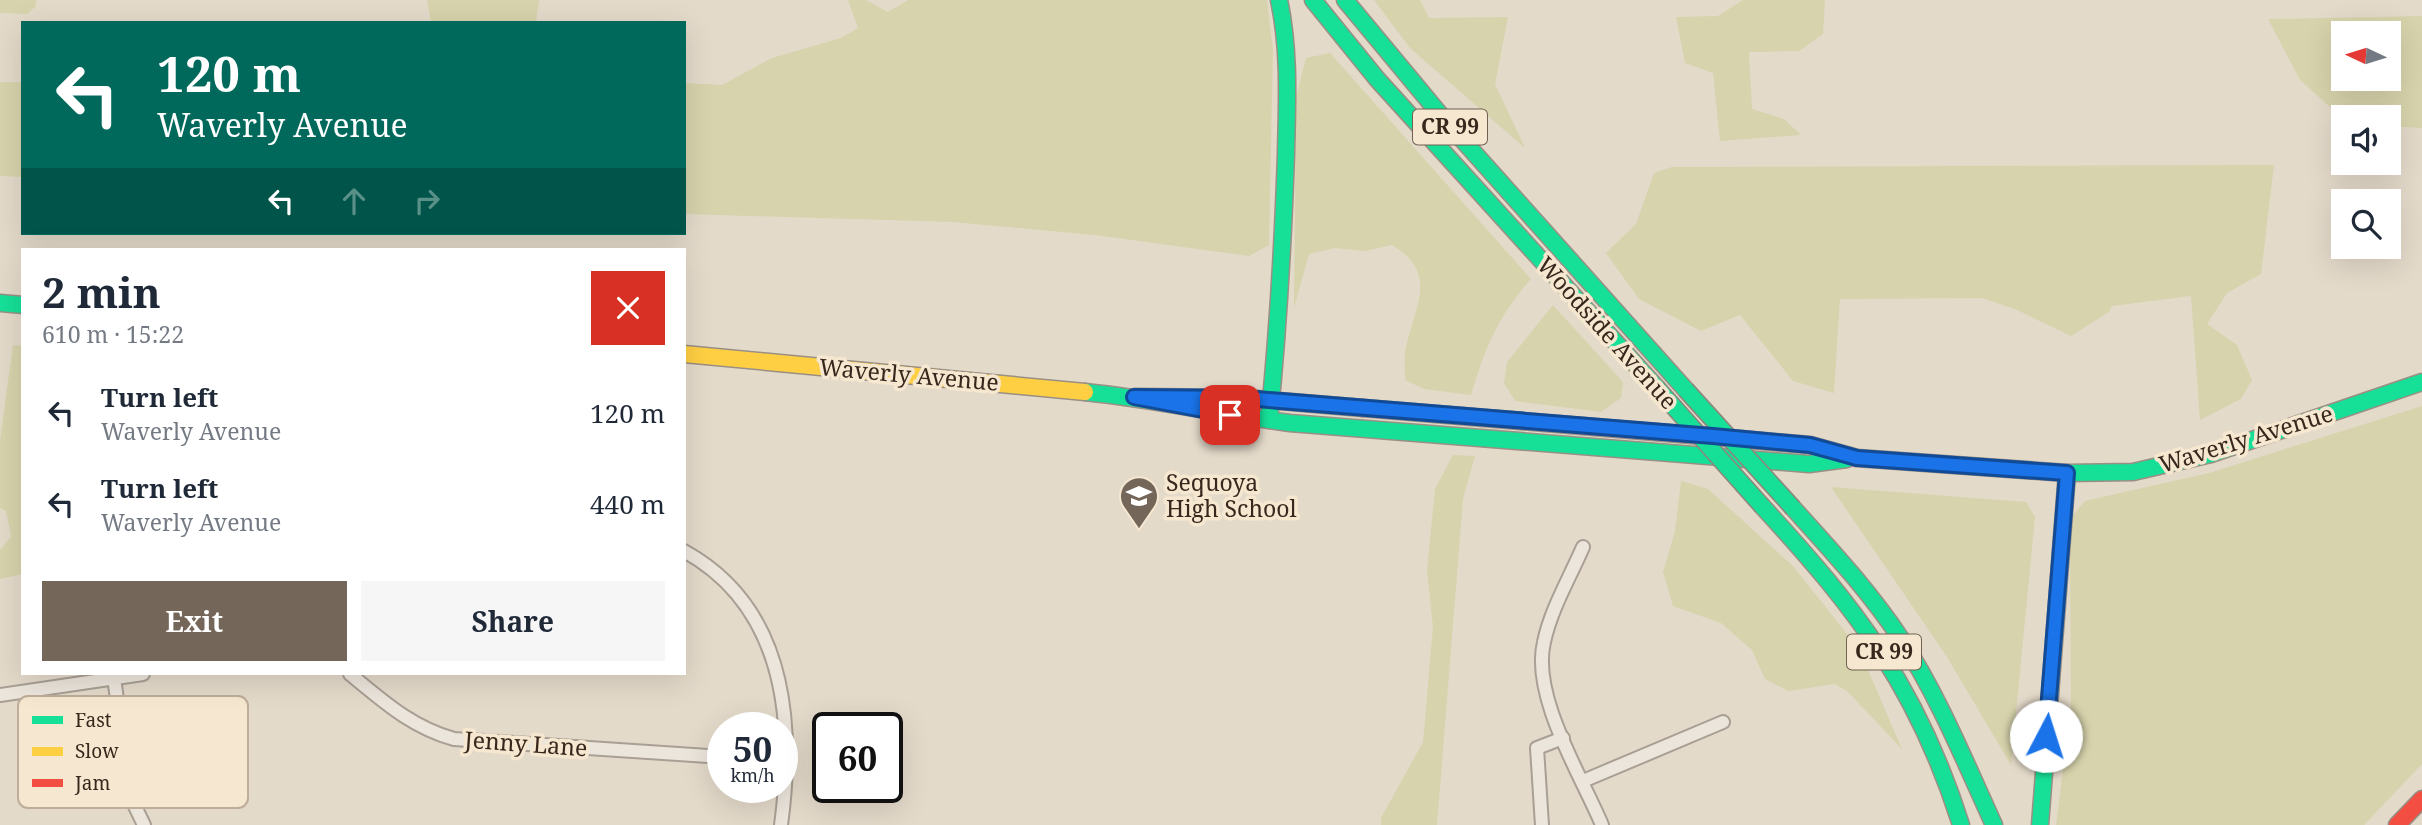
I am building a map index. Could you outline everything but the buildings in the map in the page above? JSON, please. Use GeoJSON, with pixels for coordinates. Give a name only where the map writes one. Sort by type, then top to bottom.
{"type":"FeatureCollection","features":[{"type":"Feature","properties":{"kind":"main road"},"geometry":{"type":"LineString","coordinates":[[1269,420],[1284,204],[1286,90],[1284,26],[1279,0]]}},
{"type":"Feature","properties":{"kind":"main road","name":"Woodside Avenue"},"geometry":{"type":"LineString","coordinates":[[1313,0],[1377,79],[1828,576],[1889,660],[1914,704],[1936,751],[1961,825]]}},
{"type":"Feature","properties":{"kind":"main road","name":"Woodside Avenue"},"geometry":{"type":"LineString","coordinates":[[1345,0],[1401,70],[1871,597],[1902,641],[1927,685],[1994,825]]}},
{"type":"Feature","properties":{"kind":"main road"},"geometry":{"type":"LineString","coordinates":[[0,303],[21,305]]}},
{"type":"Feature","properties":{"kind":"main road","name":"Waverly Avenue"},"geometry":{"type":"LineString","coordinates":[[686,354],[1134,397],[1211,396],[1810,445],[1857,458]]}},
{"type":"Feature","properties":{"kind":"main road","name":"Waverly Avenue"},"geometry":{"type":"LineString","coordinates":[[1134,397],[1211,413],[1269,420],[1809,464],[1857,458],[2067,473],[2133,472],[2181,462],[2422,382]]}},
{"type":"Feature","properties":{"kind":"main road"},"geometry":{"type":"LineString","coordinates":[[2040,825],[2067,473]]}},
{"type":"Feature","properties":{"kind":"main road"},"geometry":{"type":"LineString","coordinates":[[2397,825],[2422,799]]}},
{"type":"Feature","properties":{"kind":"street"},"geometry":{"type":"LineString","coordinates":[[1583,547],[1548,628],[1542,652],[1543,678],[1563,738],[1602,825]]}},
{"type":"Feature","properties":{"kind":"street"},"geometry":{"type":"LineString","coordinates":[[686,552],[726,582],[756,623],[773,654],[785,712]]}},
{"type":"Feature","properties":{"kind":"street"},"geometry":{"type":"LineString","coordinates":[[0,695],[136,675]]}},
{"type":"Feature","properties":{"kind":"street","name":"Jenny Lane"},"geometry":{"type":"LineString","coordinates":[[351,675],[402,717],[427,731],[454,739],[707,756]]}},
{"type":"Feature","properties":{"kind":"street"},"geometry":{"type":"LineString","coordinates":[[114,678],[117,696]]}},
{"type":"Feature","properties":{"kind":"street"},"geometry":{"type":"LineString","coordinates":[[1583,781],[1723,722]]}},
{"type":"Feature","properties":{"kind":"street"},"geometry":{"type":"LineString","coordinates":[[1542,825],[1537,748],[1563,738]]}},
{"type":"Feature","properties":{"kind":"street"},"geometry":{"type":"LineString","coordinates":[[781,825],[782,803]]}},
{"type":"Feature","properties":{"kind":"street"},"geometry":{"type":"LineString","coordinates":[[136,808],[144,825]]}},
{"type":"Feature","properties":{"kind":"shaded area"},"geometry":{"type":"Polygon","coordinates":[[[0,0],[36,0],[36,6],[27,14],[0,13],[0,0]]]}},
{"type":"Feature","properties":{"kind":"shaded area"},"geometry":{"type":"Polygon","coordinates":[[[427,0],[539,0],[536,21],[431,21],[427,0]]]}},
{"type":"Feature","properties":{"kind":"shaded area"},"geometry":{"type":"Polygon","coordinates":[[[848,0],[866,0],[888,12],[908,0],[1267,0],[1273,49],[1269,245],[1249,256],[1095,235],[953,222],[686,214],[686,83],[722,85],[772,58],[841,38],[858,28],[848,0]]]}},
{"type":"Feature","properties":{"kind":"shaded area"},"geometry":{"type":"Polygon","coordinates":[[[1374,0],[1420,0],[1429,18],[1508,17],[1495,84],[1525,148],[1410,48],[1374,0]]]}},
{"type":"Feature","properties":{"kind":"shaded area"},"geometry":{"type":"Polygon","coordinates":[[[1743,0],[1825,0],[1823,34],[1799,51],[1749,52],[1752,109],[1784,119],[1801,135],[1720,141],[1713,73],[1685,63],[1676,17],[1718,16],[1743,0]]]}},
{"type":"Feature","properties":{"kind":"shaded area"},"geometry":{"type":"Polygon","coordinates":[[[2422,16],[2422,128],[2401,127],[2401,105],[2331,105],[2331,108],[2300,80],[2268,19],[2422,16]]]}},
{"type":"Feature","properties":{"kind":"shaded area"},"geometry":{"type":"Polygon","coordinates":[[[1330,53],[1531,279],[1509,307],[1494,333],[1471,395],[1424,389],[1405,380],[1405,352],[1420,293],[1420,280],[1416,268],[1407,256],[1392,245],[1365,251],[1335,248],[1309,254],[1294,308],[1296,97],[1306,58],[1330,53]]]}},
{"type":"Feature","properties":{"kind":"shaded area"},"geometry":{"type":"Polygon","coordinates":[[[0,82],[21,82],[21,177],[0,176],[0,82]]]}},
{"type":"Feature","properties":{"kind":"shaded area"},"geometry":{"type":"Polygon","coordinates":[[[2274,165],[2261,274],[2227,293],[2207,324],[2237,345],[2252,380],[2241,399],[2200,420],[2191,296],[2112,306],[2109,312],[2071,336],[2017,310],[1982,298],[1840,299],[1834,393],[1793,381],[1740,315],[1701,331],[1639,299],[1606,253],[1636,224],[1654,173],[1672,167],[2274,165]]]}},
{"type":"Feature","properties":{"kind":"shaded area"},"geometry":{"type":"Polygon","coordinates":[[[1553,305],[1623,382],[1621,398],[1601,412],[1515,401],[1504,383],[1507,362],[1553,305]]]}},
{"type":"Feature","properties":{"kind":"shaded area"},"geometry":{"type":"Polygon","coordinates":[[[13,345],[21,346],[21,574],[0,579],[0,550],[11,537],[6,511],[0,508],[0,440],[13,345]]]}},
{"type":"Feature","properties":{"kind":"shaded area"},"geometry":{"type":"Polygon","coordinates":[[[2422,406],[2422,764],[2364,825],[2056,825],[2071,706],[2070,519],[2085,501],[2209,473],[2422,406]]]}},
{"type":"Feature","properties":{"kind":"shaded area"},"geometry":{"type":"Polygon","coordinates":[[[1453,455],[1475,456],[1463,499],[1437,825],[1381,825],[1381,818],[1423,742],[1433,627],[1427,571],[1435,489],[1453,455]]]}},
{"type":"Feature","properties":{"kind":"shaded area"},"geometry":{"type":"Polygon","coordinates":[[[1681,481],[1708,489],[1793,566],[1859,649],[1902,749],[1848,692],[1835,684],[1788,691],[1765,679],[1752,650],[1721,623],[1673,606],[1663,572],[1675,531],[1681,481]]]}},
{"type":"Feature","properties":{"kind":"shaded area"},"geometry":{"type":"Polygon","coordinates":[[[1831,487],[2026,502],[2035,517],[2011,765],[1947,657],[1831,487]]]}},
{"type":"Feature","properties":{"kind":"traffic: fast"},"geometry":{"type":"LineString","coordinates":[[1269,420],[1280,287],[1286,154],[1286,58],[1279,0]]}},
{"type":"Feature","properties":{"kind":"traffic: fast"},"geometry":{"type":"LineString","coordinates":[[1313,0],[1377,79],[1657,388]]}},
{"type":"Feature","properties":{"kind":"traffic: fast"},"geometry":{"type":"LineString","coordinates":[[1345,0],[1443,118],[1686,390]]}},
{"type":"Feature","properties":{"kind":"traffic: fast"},"geometry":{"type":"LineString","coordinates":[[0,303],[21,305]]}},
{"type":"Feature","properties":{"kind":"traffic: fast"},"geometry":{"type":"LineString","coordinates":[[1728,438],[1810,445],[1857,458],[2067,473],[2133,472],[2211,454],[2422,382]]}},
{"type":"Feature","properties":{"kind":"traffic: fast"},"geometry":{"type":"LineString","coordinates":[[1657,388],[1762,506]]}},
{"type":"Feature","properties":{"kind":"traffic: fast"},"geometry":{"type":"LineString","coordinates":[[1686,390],[1793,508]]}},
{"type":"Feature","properties":{"kind":"traffic: fast"},"geometry":{"type":"LineString","coordinates":[[1085,392],[1290,423],[1809,464],[1847,459]]}},
{"type":"Feature","properties":{"kind":"traffic: fast"},"geometry":{"type":"LineString","coordinates":[[2040,825],[2067,473]]}},
{"type":"Feature","properties":{"kind":"traffic: fast"},"geometry":{"type":"LineString","coordinates":[[1762,506],[1828,581],[1881,654],[1925,732],[1961,825]]}},
{"type":"Feature","properties":{"kind":"traffic: fast"},"geometry":{"type":"LineString","coordinates":[[1793,508],[1863,588],[1915,661],[1994,825]]}},
{"type":"Feature","properties":{"kind":"traffic: slow"},"geometry":{"type":"LineString","coordinates":[[686,354],[1085,392]]}},
{"type":"Feature","properties":{"kind":"traffic: slow"},"geometry":{"type":"LineString","coordinates":[[1134,397],[1244,398],[1363,408]]}},
{"type":"Feature","properties":{"kind":"traffic: jam"},"geometry":{"type":"LineString","coordinates":[[1363,408],[1728,438]]}},
{"type":"Feature","properties":{"kind":"traffic: jam"},"geometry":{"type":"LineString","coordinates":[[2397,825],[2422,799]]}},
{"type":"Feature","properties":{"kind":"place","name":"Sequoya High School"},"geometry":{"type":"Point","coordinates":[1139,530]}},
{"type":"Feature","properties":{"kind":"route"},"geometry":{"type":"LineString","coordinates":[[1230,415],[1134,397],[1244,398],[1484,420],[1713,436],[1810,445],[1857,458],[2067,473],[2046,736]]}}]}
